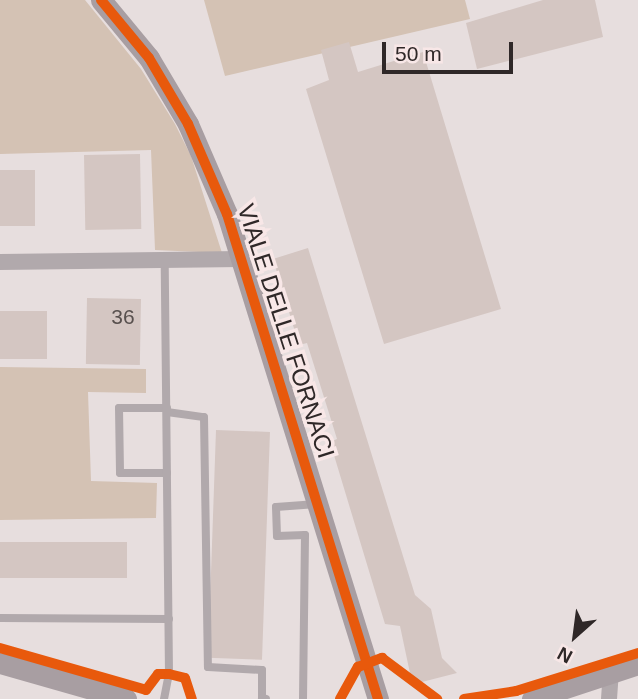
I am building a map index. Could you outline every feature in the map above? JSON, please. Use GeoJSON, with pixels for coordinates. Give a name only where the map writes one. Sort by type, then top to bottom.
{"type":"FeatureCollection","features":[{"type":"Feature","properties":{"kind":"street","name":"VIALE DELLE FORNACI"},"geometry":{"type":"LineString","coordinates":[[102,0],[149,58],[188,124],[241,258],[321,504],[378,699]]}},
{"type":"Feature","properties":{"kind":"street"},"geometry":{"type":"LineString","coordinates":[[0,262],[165,262],[241,258]]}},
{"type":"Feature","properties":{"kind":"street"},"geometry":{"type":"LineString","coordinates":[[0,663],[86,693],[126,699]]}},
{"type":"Feature","properties":{"kind":"street"},"geometry":{"type":"LineString","coordinates":[[532,699],[638,664]]}},
{"type":"Feature","properties":{"kind":"street"},"geometry":{"type":"LineString","coordinates":[[609,699],[611,673]]}},
{"type":"Feature","properties":{"kind":"lane"},"geometry":{"type":"LineString","coordinates":[[164,699],[169,674],[165,262]]}},
{"type":"Feature","properties":{"kind":"lane"},"geometry":{"type":"LineString","coordinates":[[167,473],[120,473],[119,408],[167,410],[204,417],[208,667],[261,670],[262,698],[267,699]]}},
{"type":"Feature","properties":{"kind":"lane"},"geometry":{"type":"LineString","coordinates":[[303,699],[305,536],[277,536],[275,507],[321,504]]}},
{"type":"Feature","properties":{"kind":"lane"},"geometry":{"type":"LineString","coordinates":[[0,618],[169,619]]}},
{"type":"Feature","properties":{"kind":"shaded area"},"geometry":{"type":"Polygon","coordinates":[[[0,0],[85,0],[141,69],[175,124],[191,156],[222,253],[155,250],[151,150],[0,154],[0,0]]]}},
{"type":"Feature","properties":{"kind":"shaded area"},"geometry":{"type":"Polygon","coordinates":[[[204,0],[465,0],[470,19],[225,76],[204,0]]]}},
{"type":"Feature","properties":{"kind":"shaded area"},"geometry":{"type":"Polygon","coordinates":[[[0,367],[146,369],[146,393],[88,392],[91,481],[157,483],[156,518],[0,520],[0,367]]]}},
{"type":"Feature","properties":{"kind":"building"},"geometry":{"type":"Polygon","coordinates":[[[543,0],[595,0],[603,37],[477,69],[466,23],[543,0]]]}},
{"type":"Feature","properties":{"kind":"building"},"geometry":{"type":"Polygon","coordinates":[[[349,42],[358,72],[423,52],[501,309],[384,344],[306,89],[329,80],[321,50],[349,42]]]}},
{"type":"Feature","properties":{"kind":"building"},"geometry":{"type":"Polygon","coordinates":[[[140,154],[141,229],[85,230],[84,155],[140,154]]]}},
{"type":"Feature","properties":{"kind":"building"},"geometry":{"type":"Polygon","coordinates":[[[0,170],[35,170],[35,226],[0,226],[0,170]]]}},
{"type":"Feature","properties":{"kind":"building"},"geometry":{"type":"Polygon","coordinates":[[[308,248],[415,595],[431,609],[442,658],[457,673],[418,683],[411,678],[400,626],[385,624],[330,442],[337,439],[307,343],[299,345],[273,259],[308,248]]]}},
{"type":"Feature","properties":{"kind":"building"},"geometry":{"type":"Polygon","coordinates":[[[87,298],[141,299],[140,365],[86,364],[87,298]]]}},
{"type":"Feature","properties":{"kind":"building"},"geometry":{"type":"Polygon","coordinates":[[[0,311],[47,311],[47,359],[0,359],[0,311]]]}},
{"type":"Feature","properties":{"kind":"building"},"geometry":{"type":"Polygon","coordinates":[[[216,430],[270,432],[262,660],[208,658],[216,430]]]}},
{"type":"Feature","properties":{"kind":"building"},"geometry":{"type":"Polygon","coordinates":[[[0,542],[127,542],[127,578],[0,578],[0,542]]]}},
{"type":"Feature","properties":{"kind":"cycle path"},"geometry":{"type":"LineString","coordinates":[[101,0],[149,58],[188,124],[227,214],[378,699]]}},
{"type":"Feature","properties":{"kind":"cycle path"},"geometry":{"type":"LineString","coordinates":[[0,648],[146,690],[158,674],[185,678],[192,699]]}},
{"type":"Feature","properties":{"kind":"cycle path"},"geometry":{"type":"LineString","coordinates":[[464,699],[516,691],[638,653]]}},
{"type":"Feature","properties":{"kind":"cycle path"},"geometry":{"type":"LineString","coordinates":[[340,699],[358,667],[382,658],[437,699]]}}]}
